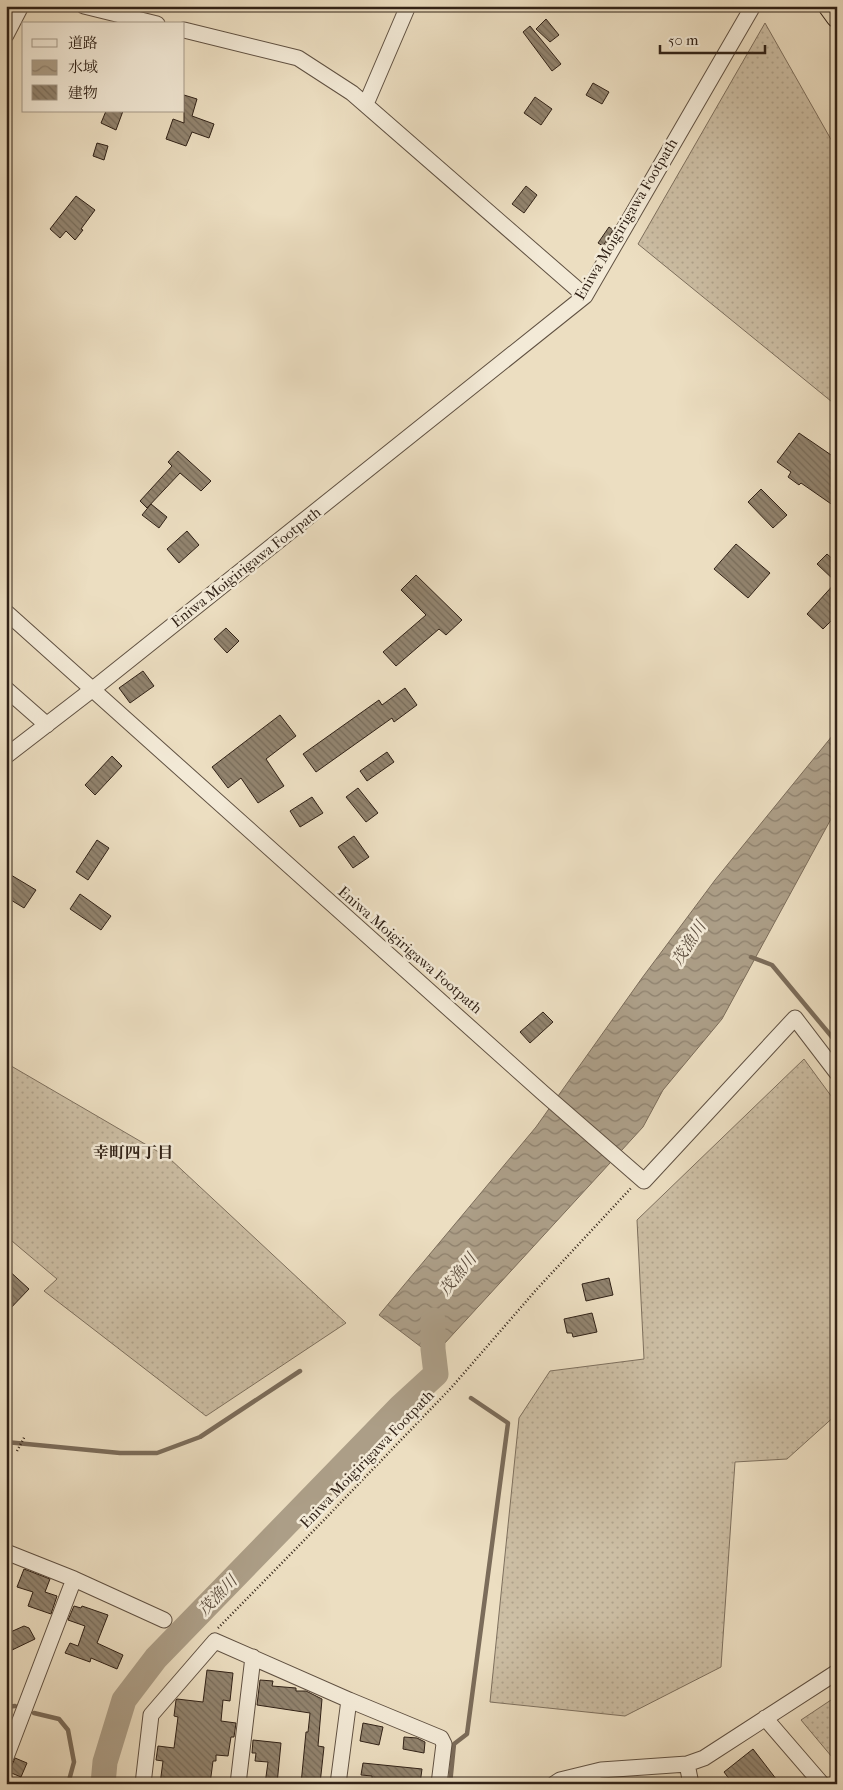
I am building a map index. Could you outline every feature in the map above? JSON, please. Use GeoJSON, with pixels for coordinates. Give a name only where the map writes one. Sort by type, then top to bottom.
{"type":"FeatureCollection","features":[{"type":"Feature","properties":{"kind":"highway"},"geometry":{"type":"LineString","coordinates":[[830,6],[837,16]]}},
{"type":"Feature","properties":{"kind":"street"},"geometry":{"type":"LineString","coordinates":[[6,35],[21,6]]}},
{"type":"Feature","properties":{"kind":"street"},"geometry":{"type":"LineString","coordinates":[[84,6],[148,22]]}},
{"type":"Feature","properties":{"kind":"street"},"geometry":{"type":"LineString","coordinates":[[366,104],[408,6]]}},
{"type":"Feature","properties":{"kind":"street"},"geometry":{"type":"LineString","coordinates":[[6,756],[93,689],[585,296],[753,6]]}},
{"type":"Feature","properties":{"kind":"street"},"geometry":{"type":"LineString","coordinates":[[185,30],[298,58],[352,93],[585,296]]}},
{"type":"Feature","properties":{"kind":"street"},"geometry":{"type":"LineString","coordinates":[[6,612],[543,1093],[644,1180],[795,1018],[837,1072]]}},
{"type":"Feature","properties":{"kind":"street"},"geometry":{"type":"LineString","coordinates":[[6,689],[47,725]]}},
{"type":"Feature","properties":{"kind":"street"},"geometry":{"type":"LineString","coordinates":[[6,1552],[74,1579],[164,1620]]}},
{"type":"Feature","properties":{"kind":"street"},"geometry":{"type":"LineString","coordinates":[[6,1757],[74,1579]]}},
{"type":"Feature","properties":{"kind":"street"},"geometry":{"type":"LineString","coordinates":[[143,1784],[150,1715],[215,1641],[441,1738],[444,1744],[440,1784]]}},
{"type":"Feature","properties":{"kind":"street"},"geometry":{"type":"LineString","coordinates":[[238,1784],[253,1657]]}},
{"type":"Feature","properties":{"kind":"street"},"geometry":{"type":"LineString","coordinates":[[554,1784],[560,1780],[601,1770],[687,1764],[704,1758],[837,1672]]}},
{"type":"Feature","properties":{"kind":"street"},"geometry":{"type":"LineString","coordinates":[[338,1784],[349,1700]]}},
{"type":"Feature","properties":{"kind":"street"},"geometry":{"type":"LineString","coordinates":[[765,1718],[822,1784]]}},
{"type":"Feature","properties":{"kind":"street"},"geometry":{"type":"LineString","coordinates":[[687,1764],[691,1784]]}},
{"type":"Feature","properties":{"kind":"path","name":"Eniwa Moigirigawa Footpath"},"geometry":{"type":"LineString","coordinates":[[216,1630],[324,1521],[451,1388],[635,1173]]}},
{"type":"Feature","properties":{"kind":"path"},"geometry":{"type":"LineString","coordinates":[[17,1451],[25,1436]]}},
{"type":"Feature","properties":{"kind":"shaded area"},"geometry":{"type":"Polygon","coordinates":[[[765,23],[837,150],[837,406],[638,244],[765,23]]]}},
{"type":"Feature","properties":{"kind":"shaded area"},"geometry":{"type":"Polygon","coordinates":[[[804,1059],[837,1104],[837,1414],[787,1459],[735,1462],[721,1667],[625,1716],[490,1702],[519,1418],[550,1371],[644,1359],[637,1220],[804,1059]]]}},
{"type":"Feature","properties":{"kind":"shaded area"},"geometry":{"type":"Polygon","coordinates":[[[6,1063],[169,1158],[346,1323],[206,1416],[44,1291],[57,1279],[6,1236],[6,1063]]]}},
{"type":"Feature","properties":{"kind":"shaded area"},"geometry":{"type":"Polygon","coordinates":[[[837,1696],[837,1763],[801,1720],[837,1696]]]}},
{"type":"Feature","properties":{"kind":"water"},"geometry":{"type":"Polygon","coordinates":[[[837,730],[837,808],[722,1019],[663,1090],[643,1127],[433,1356],[379,1315],[536,1127],[642,978],[715,880],[837,730]]]}},
{"type":"Feature","properties":{"kind":"building"},"geometry":{"type":"Polygon","coordinates":[[[546,19],[559,35],[550,42],[536,29],[546,19]]]}},
{"type":"Feature","properties":{"kind":"building"},"geometry":{"type":"Polygon","coordinates":[[[530,26],[561,64],[552,71],[523,32],[530,26]]]}},
{"type":"Feature","properties":{"kind":"building"},"geometry":{"type":"Polygon","coordinates":[[[593,83],[609,92],[602,104],[586,95],[593,83]]]}},
{"type":"Feature","properties":{"kind":"building"},"geometry":{"type":"Polygon","coordinates":[[[185,95],[197,99],[192,116],[214,124],[209,138],[192,132],[186,146],[166,139],[173,119],[184,123],[185,95]]]}},
{"type":"Feature","properties":{"kind":"building"},"geometry":{"type":"Polygon","coordinates":[[[535,97],[552,109],[541,125],[524,113],[535,97]]]}},
{"type":"Feature","properties":{"kind":"building"},"geometry":{"type":"Polygon","coordinates":[[[106,112],[123,112],[116,130],[101,123],[106,112]]]}},
{"type":"Feature","properties":{"kind":"building"},"geometry":{"type":"Polygon","coordinates":[[[97,143],[108,146],[104,160],[93,156],[97,143]]]}},
{"type":"Feature","properties":{"kind":"building"},"geometry":{"type":"Polygon","coordinates":[[[526,186],[537,195],[524,213],[512,204],[526,186]]]}},
{"type":"Feature","properties":{"kind":"building"},"geometry":{"type":"Polygon","coordinates":[[[76,196],[95,210],[75,240],[66,231],[60,238],[50,229],[76,196]]]}},
{"type":"Feature","properties":{"kind":"building"},"geometry":{"type":"Polygon","coordinates":[[[609,227],[613,230],[603,246],[598,243],[609,227]]]}},
{"type":"Feature","properties":{"kind":"building"},"geometry":{"type":"Polygon","coordinates":[[[799,433],[837,459],[837,508],[801,483],[799,485],[788,477],[791,472],[777,462],[799,433]]]}},
{"type":"Feature","properties":{"kind":"building"},"geometry":{"type":"Polygon","coordinates":[[[178,451],[211,481],[201,491],[180,473],[147,508],[140,501],[172,466],[168,462],[178,451]]]}},
{"type":"Feature","properties":{"kind":"building"},"geometry":{"type":"Polygon","coordinates":[[[761,489],[787,515],[773,528],[748,502],[761,489]]]}},
{"type":"Feature","properties":{"kind":"building"},"geometry":{"type":"Polygon","coordinates":[[[151,504],[167,517],[159,528],[142,515],[151,504]]]}},
{"type":"Feature","properties":{"kind":"building"},"geometry":{"type":"Polygon","coordinates":[[[187,531],[199,545],[179,563],[167,549],[187,531]]]}},
{"type":"Feature","properties":{"kind":"building"},"geometry":{"type":"Polygon","coordinates":[[[736,544],[770,573],[748,598],[714,569],[736,544]]]}},
{"type":"Feature","properties":{"kind":"building"},"geometry":{"type":"Polygon","coordinates":[[[827,554],[837,563],[837,615],[823,629],[807,614],[836,582],[817,564],[827,554]]]}},
{"type":"Feature","properties":{"kind":"building"},"geometry":{"type":"Polygon","coordinates":[[[416,575],[462,620],[446,635],[439,629],[396,666],[383,652],[426,615],[401,590],[416,575]]]}},
{"type":"Feature","properties":{"kind":"building"},"geometry":{"type":"Polygon","coordinates":[[[226,628],[239,641],[227,653],[214,639],[226,628]]]}},
{"type":"Feature","properties":{"kind":"building"},"geometry":{"type":"Polygon","coordinates":[[[143,671],[154,686],[130,703],[119,688],[143,671]]]}},
{"type":"Feature","properties":{"kind":"building"},"geometry":{"type":"Polygon","coordinates":[[[405,688],[417,705],[394,722],[392,718],[316,772],[303,754],[379,700],[382,705],[405,688]]]}},
{"type":"Feature","properties":{"kind":"building"},"geometry":{"type":"Polygon","coordinates":[[[280,715],[296,736],[266,759],[284,786],[258,803],[241,778],[228,788],[212,767],[280,715]]]}},
{"type":"Feature","properties":{"kind":"building"},"geometry":{"type":"Polygon","coordinates":[[[387,752],[394,762],[367,781],[360,771],[387,752]]]}},
{"type":"Feature","properties":{"kind":"building"},"geometry":{"type":"Polygon","coordinates":[[[112,756],[122,766],[95,795],[85,785],[112,756]]]}},
{"type":"Feature","properties":{"kind":"building"},"geometry":{"type":"Polygon","coordinates":[[[358,788],[378,813],[366,822],[346,797],[358,788]]]}},
{"type":"Feature","properties":{"kind":"building"},"geometry":{"type":"Polygon","coordinates":[[[312,797],[323,813],[300,827],[290,811],[312,797]]]}},
{"type":"Feature","properties":{"kind":"building"},"geometry":{"type":"Polygon","coordinates":[[[354,836],[369,857],[353,868],[338,847],[354,836]]]}},
{"type":"Feature","properties":{"kind":"building"},"geometry":{"type":"Polygon","coordinates":[[[97,840],[109,848],[88,880],[76,872],[97,840]]]}},
{"type":"Feature","properties":{"kind":"building"},"geometry":{"type":"Polygon","coordinates":[[[6,872],[36,890],[24,908],[6,897],[6,872]]]}},
{"type":"Feature","properties":{"kind":"building"},"geometry":{"type":"Polygon","coordinates":[[[80,894],[111,916],[101,930],[70,909],[80,894]]]}},
{"type":"Feature","properties":{"kind":"building"},"geometry":{"type":"Polygon","coordinates":[[[543,1012],[553,1022],[530,1043],[520,1032],[543,1012]]]}},
{"type":"Feature","properties":{"kind":"building"},"geometry":{"type":"Polygon","coordinates":[[[6,1268],[29,1289],[6,1313],[6,1268]]]}},
{"type":"Feature","properties":{"kind":"building"},"geometry":{"type":"Polygon","coordinates":[[[609,1278],[613,1295],[586,1301],[582,1284],[609,1278]]]}},
{"type":"Feature","properties":{"kind":"building"},"geometry":{"type":"Polygon","coordinates":[[[592,1313],[597,1332],[573,1337],[572,1333],[567,1333],[564,1319],[592,1313]]]}},
{"type":"Feature","properties":{"kind":"building"},"geometry":{"type":"Polygon","coordinates":[[[24,1569],[50,1579],[45,1592],[57,1596],[51,1614],[28,1606],[33,1592],[17,1587],[24,1569]]]}},
{"type":"Feature","properties":{"kind":"building"},"geometry":{"type":"Polygon","coordinates":[[[74,1606],[81,1608],[82,1606],[108,1615],[97,1643],[123,1655],[117,1669],[91,1658],[90,1662],[65,1653],[70,1643],[78,1646],[85,1626],[68,1620],[74,1606]]]}},
{"type":"Feature","properties":{"kind":"building"},"geometry":{"type":"Polygon","coordinates":[[[24,1626],[29,1628],[35,1639],[10,1651],[6,1643],[6,1634],[24,1626]]]}},
{"type":"Feature","properties":{"kind":"building"},"geometry":{"type":"Polygon","coordinates":[[[207,1670],[233,1673],[230,1701],[223,1700],[221,1721],[236,1723],[234,1737],[231,1737],[228,1756],[216,1755],[216,1761],[213,1761],[210,1784],[160,1784],[163,1761],[156,1760],[158,1746],[174,1748],[178,1717],[174,1716],[176,1700],[203,1702],[207,1670]]]}},
{"type":"Feature","properties":{"kind":"building"},"geometry":{"type":"Polygon","coordinates":[[[260,1680],[273,1681],[272,1686],[296,1688],[296,1691],[306,1691],[322,1699],[318,1746],[324,1747],[320,1784],[301,1784],[306,1732],[308,1732],[310,1713],[257,1705],[260,1680]]]}},
{"type":"Feature","properties":{"kind":"building"},"geometry":{"type":"Polygon","coordinates":[[[363,1723],[383,1727],[379,1745],[360,1741],[363,1723]]]}},
{"type":"Feature","properties":{"kind":"building"},"geometry":{"type":"Polygon","coordinates":[[[404,1737],[417,1738],[425,1742],[424,1753],[403,1749],[404,1737]]]}},
{"type":"Feature","properties":{"kind":"building"},"geometry":{"type":"Polygon","coordinates":[[[253,1740],[281,1743],[277,1784],[265,1784],[268,1762],[255,1761],[256,1753],[252,1753],[253,1740]]]}},
{"type":"Feature","properties":{"kind":"building"},"geometry":{"type":"Polygon","coordinates":[[[753,1749],[780,1784],[733,1784],[724,1772],[753,1749]]]}},
{"type":"Feature","properties":{"kind":"building"},"geometry":{"type":"Polygon","coordinates":[[[15,1758],[27,1763],[21,1777],[9,1772],[15,1758]]]}},
{"type":"Feature","properties":{"kind":"building"},"geometry":{"type":"Polygon","coordinates":[[[363,1763],[422,1769],[420,1784],[388,1780],[387,1784],[372,1784],[372,1776],[361,1775],[363,1763]]]}},
{"type":"Feature","properties":{"kind":"waterway"},"geometry":{"type":"LineString","coordinates":[[751,957],[772,965],[837,1043]]}},
{"type":"Feature","properties":{"kind":"waterway","name":"茂漁川"},"geometry":{"type":"LineString","coordinates":[[103,1784],[105,1762],[124,1700],[156,1658],[400,1407],[436,1374],[433,1349],[433,1320]]}},
{"type":"Feature","properties":{"kind":"waterway"},"geometry":{"type":"LineString","coordinates":[[6,1442],[120,1453],[157,1453],[200,1437],[300,1371]]}},
{"type":"Feature","properties":{"kind":"waterway"},"geometry":{"type":"LineString","coordinates":[[450,1784],[454,1744],[467,1734],[508,1423],[471,1398]]}},
{"type":"Feature","properties":{"kind":"waterway"},"geometry":{"type":"LineString","coordinates":[[6,1707],[15,1706]]}},
{"type":"Feature","properties":{"kind":"waterway"},"geometry":{"type":"LineString","coordinates":[[34,1713],[59,1719],[68,1730],[74,1762],[68,1784]]}},
{"type":"Feature","properties":{"kind":"district","name":"幸町四丁目"},"geometry":{"type":"Point","coordinates":[133,1152]}}]}
